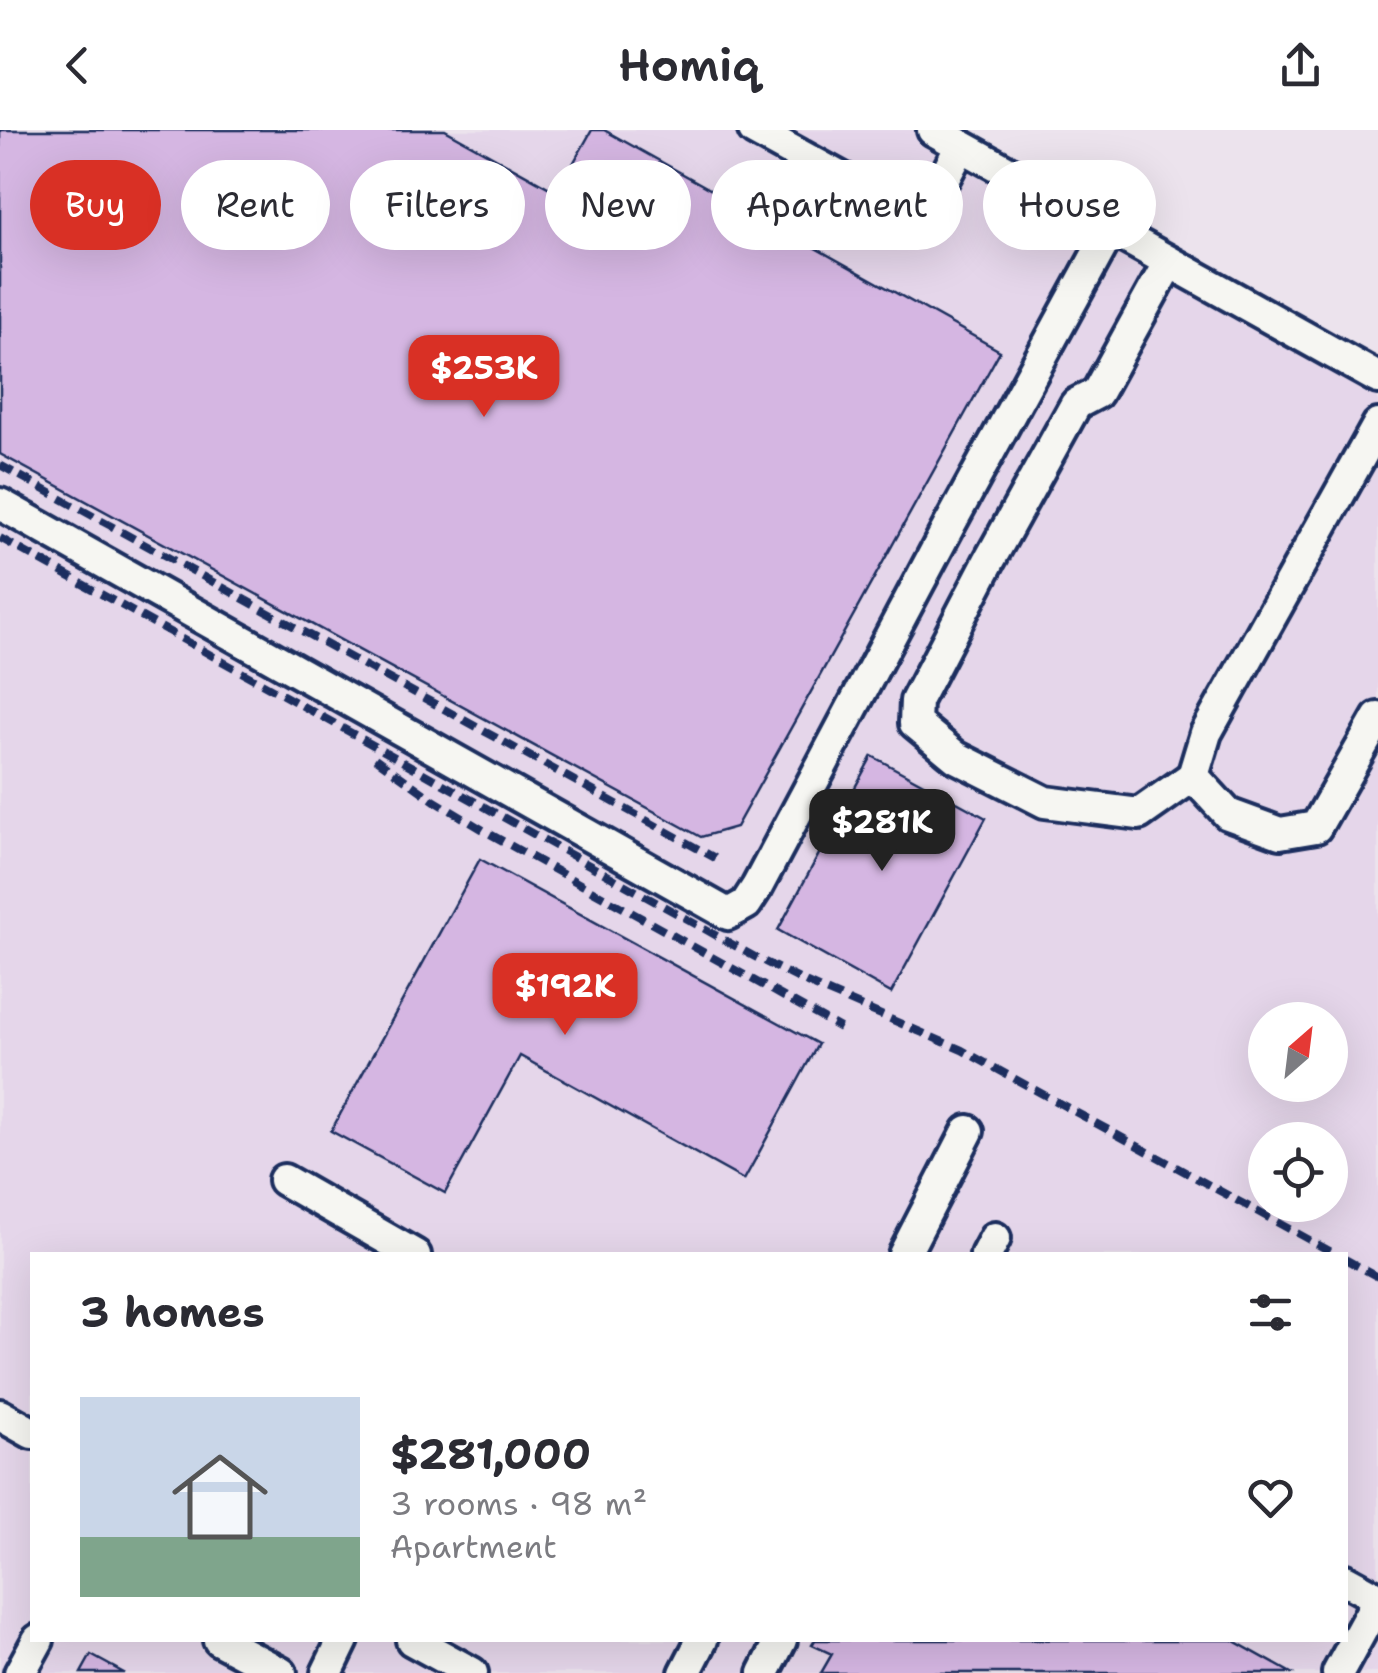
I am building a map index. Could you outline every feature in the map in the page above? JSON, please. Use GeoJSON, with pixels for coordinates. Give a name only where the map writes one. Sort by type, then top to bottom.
{"type":"FeatureCollection","features":[{"type":"Feature","properties":{"kind":"street"},"geometry":{"type":"LineString","coordinates":[[754,130],[903,212],[929,207],[961,146]]}},
{"type":"Feature","properties":{"kind":"street"},"geometry":{"type":"LineString","coordinates":[[933,130],[986,160]]}},
{"type":"Feature","properties":{"kind":"street"},"geometry":{"type":"LineString","coordinates":[[0,504],[728,914],[746,904],[757,887],[1099,250]]}},
{"type":"Feature","properties":{"kind":"street"},"geometry":{"type":"LineString","coordinates":[[1148,250],[1378,378]]}},
{"type":"Feature","properties":{"kind":"street"},"geometry":{"type":"LineString","coordinates":[[1169,262],[1096,393],[1076,404],[916,701],[915,724],[956,757],[1045,802],[1139,814],[1193,776],[1206,733],[1378,425]]}},
{"type":"Feature","properties":{"kind":"street"},"geometry":{"type":"LineString","coordinates":[[1193,776],[1228,814],[1280,833],[1316,827],[1378,718]]}},
{"type":"Feature","properties":{"kind":"street"},"geometry":{"type":"LineString","coordinates":[[906,1252],[968,1132]]}},
{"type":"Feature","properties":{"kind":"street"},"geometry":{"type":"LineString","coordinates":[[284,1180],[411,1252]]}},
{"type":"Feature","properties":{"kind":"street"},"geometry":{"type":"LineString","coordinates":[[0,1416],[30,1432]]}},
{"type":"Feature","properties":{"kind":"street"},"geometry":{"type":"LineString","coordinates":[[1338,1673],[1378,1599],[1348,1582]]}},
{"type":"Feature","properties":{"kind":"street"},"geometry":{"type":"LineString","coordinates":[[20,1673],[37,1642]]}},
{"type":"Feature","properties":{"kind":"street"},"geometry":{"type":"LineString","coordinates":[[222,1642],[281,1673]]}},
{"type":"Feature","properties":{"kind":"street"},"geometry":{"type":"LineString","coordinates":[[327,1673],[342,1642]]}},
{"type":"Feature","properties":{"kind":"street"},"geometry":{"type":"LineString","coordinates":[[416,1642],[472,1673]]}},
{"type":"Feature","properties":{"kind":"street"},"geometry":{"type":"LineString","coordinates":[[684,1673],[701,1642]]}},
{"type":"Feature","properties":{"kind":"street"},"geometry":{"type":"LineString","coordinates":[[764,1673],[780,1642]]}},
{"type":"Feature","properties":{"kind":"shaded area"},"geometry":{"type":"Polygon","coordinates":[[[0,130],[946,130],[1000,160],[983,160],[983,250],[1156,250],[1156,246],[1378,368],[1378,1673],[0,1673],[0,130]]]}},
{"type":"Feature","properties":{"kind":"building"},"geometry":{"type":"Polygon","coordinates":[[[0,130],[445,130],[499,160],[350,160],[350,250],[525,250],[525,174],[545,185],[545,250],[691,250],[691,179],[711,190],[711,250],[819,250],[1000,351],[736,827],[701,837],[0,454],[0,130]]]}},
{"type":"Feature","properties":{"kind":"building"},"geometry":{"type":"Polygon","coordinates":[[[592,130],[604,130],[658,160],[575,160],[592,130]]]}},
{"type":"Feature","properties":{"kind":"building"},"geometry":{"type":"Polygon","coordinates":[[[872,756],[986,818],[891,993],[778,930],[872,756]]]}},
{"type":"Feature","properties":{"kind":"building"},"geometry":{"type":"Polygon","coordinates":[[[480,859],[818,1044],[744,1180],[520,1056],[445,1193],[331,1131],[480,859]]]}},
{"type":"Feature","properties":{"kind":"building"},"geometry":{"type":"Polygon","coordinates":[[[1236,1642],[1291,1673],[821,1673],[832,1654],[812,1645],[1236,1642]]]}},
{"type":"Feature","properties":{"kind":"building"},"geometry":{"type":"Polygon","coordinates":[[[91,1655],[124,1673],[81,1673],[91,1655]]]}},
{"type":"Feature","properties":{"kind":"railway"},"geometry":{"type":"LineString","coordinates":[[0,465],[715,858]]}},
{"type":"Feature","properties":{"kind":"railway"},"geometry":{"type":"LineString","coordinates":[[0,538],[755,957],[962,1050],[1332,1252]]}},
{"type":"Feature","properties":{"kind":"railway"},"geometry":{"type":"LineString","coordinates":[[375,758],[490,834],[840,1028]]}},
{"type":"Feature","properties":{"kind":"railway"},"geometry":{"type":"LineString","coordinates":[[1348,1261],[1378,1277]]}}]}
